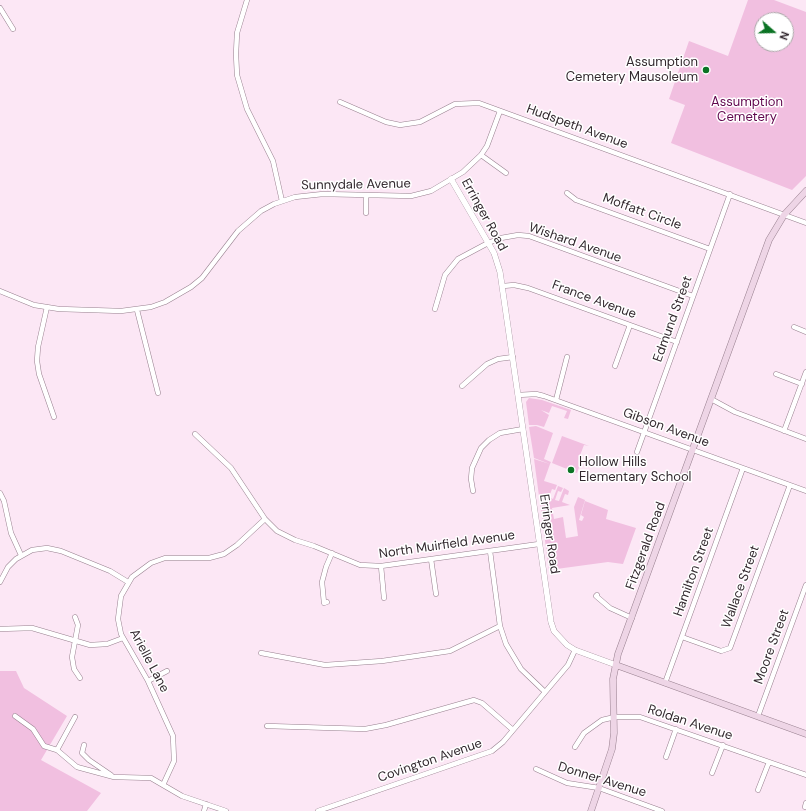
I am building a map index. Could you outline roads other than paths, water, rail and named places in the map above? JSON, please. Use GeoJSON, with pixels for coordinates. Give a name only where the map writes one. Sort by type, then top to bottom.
{"type":"FeatureCollection","features":[{"type":"Feature","properties":{"kind":"main road","name":"Fitzgerald Road"},"geometry":{"type":"LineString","coordinates":[[591,811],[612,749],[614,717],[612,690],[616,665],[632,618],[769,240],[784,215],[806,191]]}},
{"type":"Feature","properties":{"kind":"main road","name":"Erringer Road"},"geometry":{"type":"LineString","coordinates":[[616,665],[806,734]]}},
{"type":"Feature","properties":{"kind":"street"},"geometry":{"type":"LineString","coordinates":[[247,0],[238,33],[236,54],[237,75],[246,109],[273,161],[282,201]]}},
{"type":"Feature","properties":{"kind":"street"},"geometry":{"type":"LineString","coordinates":[[0,8],[13,29]]}},
{"type":"Feature","properties":{"kind":"street","name":"Hudspeth Avenue"},"geometry":{"type":"LineString","coordinates":[[340,102],[386,122],[400,125],[420,122],[449,106],[462,103],[478,103],[806,223]]}},
{"type":"Feature","properties":{"kind":"street","name":"Sunnydale Avenue"},"geometry":{"type":"LineString","coordinates":[[0,291],[19,300],[47,307],[105,311],[137,310],[165,302],[191,287],[212,267],[238,231],[261,211],[282,201],[309,195],[401,196],[416,195],[431,191],[470,168],[482,156],[500,110]]}},
{"type":"Feature","properties":{"kind":"street"},"geometry":{"type":"LineString","coordinates":[[482,156],[506,173]]}},
{"type":"Feature","properties":{"kind":"street","name":"Erringer Road"},"geometry":{"type":"LineString","coordinates":[[451,179],[498,262],[551,622],[560,638],[575,650],[616,665]]}},
{"type":"Feature","properties":{"kind":"street","name":"Moffatt Circle"},"geometry":{"type":"LineString","coordinates":[[567,193],[576,200],[710,249]]}},
{"type":"Feature","properties":{"kind":"street","name":"Edmund Street"},"geometry":{"type":"LineString","coordinates":[[637,452],[730,194]]}},
{"type":"Feature","properties":{"kind":"street"},"geometry":{"type":"LineString","coordinates":[[366,195],[366,213]]}},
{"type":"Feature","properties":{"kind":"street","name":"Wishard Avenue"},"geometry":{"type":"LineString","coordinates":[[435,309],[445,276],[452,265],[463,255],[488,243],[509,236],[529,236],[693,296]]}},
{"type":"Feature","properties":{"kind":"street","name":"France Avenue"},"geometry":{"type":"LineString","coordinates":[[502,286],[528,288],[677,342]]}},
{"type":"Feature","properties":{"kind":"street"},"geometry":{"type":"LineString","coordinates":[[47,307],[38,347],[37,361],[39,374],[54,417]]}},
{"type":"Feature","properties":{"kind":"street"},"geometry":{"type":"LineString","coordinates":[[137,310],[158,393]]}},
{"type":"Feature","properties":{"kind":"street"},"geometry":{"type":"LineString","coordinates":[[615,366],[630,325]]}},
{"type":"Feature","properties":{"kind":"street"},"geometry":{"type":"LineString","coordinates":[[794,327],[806,332]]}},
{"type":"Feature","properties":{"kind":"street"},"geometry":{"type":"LineString","coordinates":[[462,386],[486,364],[498,359],[513,357]]}},
{"type":"Feature","properties":{"kind":"street"},"geometry":{"type":"LineString","coordinates":[[556,400],[567,357]]}},
{"type":"Feature","properties":{"kind":"street"},"geometry":{"type":"LineString","coordinates":[[784,431],[806,372]]}},
{"type":"Feature","properties":{"kind":"street"},"geometry":{"type":"LineString","coordinates":[[776,374],[802,384]]}},
{"type":"Feature","properties":{"kind":"street","name":"Gibson Avenue"},"geometry":{"type":"LineString","coordinates":[[518,395],[536,394],[556,400],[806,491]]}},
{"type":"Feature","properties":{"kind":"street"},"geometry":{"type":"LineString","coordinates":[[712,398],[735,412],[806,439]]}},
{"type":"Feature","properties":{"kind":"street"},"geometry":{"type":"LineString","coordinates":[[473,491],[471,479],[472,468],[481,448],[500,434],[523,430]]}},
{"type":"Feature","properties":{"kind":"street","name":"North Muirfield Avenue"},"geometry":{"type":"LineString","coordinates":[[195,434],[231,468],[265,519],[283,535],[360,565],[381,566],[539,544]]}},
{"type":"Feature","properties":{"kind":"street","name":"Hamilton Street"},"geometry":{"type":"LineString","coordinates":[[665,683],[743,468]]}},
{"type":"Feature","properties":{"kind":"street","name":"Wallace Street"},"geometry":{"type":"LineString","coordinates":[[682,637],[721,651],[730,648],[790,485]]}},
{"type":"Feature","properties":{"kind":"street"},"geometry":{"type":"LineString","coordinates":[[0,493],[4,501],[11,533],[21,555]]}},
{"type":"Feature","properties":{"kind":"street","name":"Arielle Lane"},"geometry":{"type":"LineString","coordinates":[[163,785],[174,761],[173,736],[148,681],[123,638],[119,627],[118,611],[121,596],[128,582],[144,566],[158,560],[173,557],[209,558],[224,554],[237,546],[265,519]]}},
{"type":"Feature","properties":{"kind":"street"},"geometry":{"type":"LineString","coordinates":[[0,582],[8,567],[21,555],[39,549],[56,549],[110,571],[128,582]]}},
{"type":"Feature","properties":{"kind":"street"},"geometry":{"type":"LineString","coordinates":[[490,551],[500,626],[506,644],[516,662],[545,692]]}},
{"type":"Feature","properties":{"kind":"street"},"geometry":{"type":"LineString","coordinates":[[327,602],[324,603],[322,582],[332,553]]}},
{"type":"Feature","properties":{"kind":"street"},"geometry":{"type":"LineString","coordinates":[[431,559],[436,594]]}},
{"type":"Feature","properties":{"kind":"street"},"geometry":{"type":"LineString","coordinates":[[381,566],[384,598]]}},
{"type":"Feature","properties":{"kind":"street","name":"Moore Street"},"geometry":{"type":"LineString","coordinates":[[758,716],[806,585]]}},
{"type":"Feature","properties":{"kind":"street"},"geometry":{"type":"LineString","coordinates":[[597,594],[596,596],[610,608],[632,618]]}},
{"type":"Feature","properties":{"kind":"street"},"geometry":{"type":"LineString","coordinates":[[75,617],[78,625],[72,652],[73,663],[80,678]]}},
{"type":"Feature","properties":{"kind":"street"},"geometry":{"type":"LineString","coordinates":[[261,654],[325,665],[382,661],[450,651],[500,626]]}},
{"type":"Feature","properties":{"kind":"street"},"geometry":{"type":"LineString","coordinates":[[0,629],[32,628],[74,642],[96,645],[107,644],[123,638]]}},
{"type":"Feature","properties":{"kind":"street","name":"Covington Avenue"},"geometry":{"type":"LineString","coordinates":[[318,811],[485,754],[498,746],[568,665],[575,650]]}},
{"type":"Feature","properties":{"kind":"street"},"geometry":{"type":"LineString","coordinates":[[148,681],[167,671]]}},
{"type":"Feature","properties":{"kind":"street"},"geometry":{"type":"LineString","coordinates":[[267,726],[364,729],[386,725],[474,700],[482,703],[513,730]]}},
{"type":"Feature","properties":{"kind":"street"},"geometry":{"type":"LineString","coordinates":[[15,716],[33,729],[44,746],[57,750],[77,767],[114,777],[151,778],[182,796],[226,811]]}},
{"type":"Feature","properties":{"kind":"street"},"geometry":{"type":"LineString","coordinates":[[57,750],[75,717]]}},
{"type":"Feature","properties":{"kind":"street","name":"Roldan Avenue"},"geometry":{"type":"LineString","coordinates":[[575,747],[579,738],[590,727],[602,720],[614,717],[640,717],[806,775]]}},
{"type":"Feature","properties":{"kind":"street"},"geometry":{"type":"LineString","coordinates":[[666,757],[676,730]]}},
{"type":"Feature","properties":{"kind":"street"},"geometry":{"type":"LineString","coordinates":[[84,745],[82,753],[89,760],[114,777]]}},
{"type":"Feature","properties":{"kind":"street"},"geometry":{"type":"LineString","coordinates":[[712,774],[723,745]]}},
{"type":"Feature","properties":{"kind":"street"},"geometry":{"type":"LineString","coordinates":[[758,790],[769,762]]}},
{"type":"Feature","properties":{"kind":"street","name":"Donner Avenue"},"geometry":{"type":"LineString","coordinates":[[536,769],[567,783],[599,788],[662,811]]}},
{"type":"Feature","properties":{"kind":"street"},"geometry":{"type":"LineString","coordinates":[[204,811],[206,804]]}},
{"type":"Feature","properties":{"kind":"place","name":"Assumption Cemetery Mausoleum"},"geometry":{"type":"Point","coordinates":[706,70]}},
{"type":"Feature","properties":{"kind":"place","name":"Hollow Hills Elementary School"},"geometry":{"type":"Point","coordinates":[571,470]}},
{"type":"Feature","properties":{"kind":"park label","name":"Assumption Cemetery"},"geometry":{"type":"Point","coordinates":[747,110]}}]}
